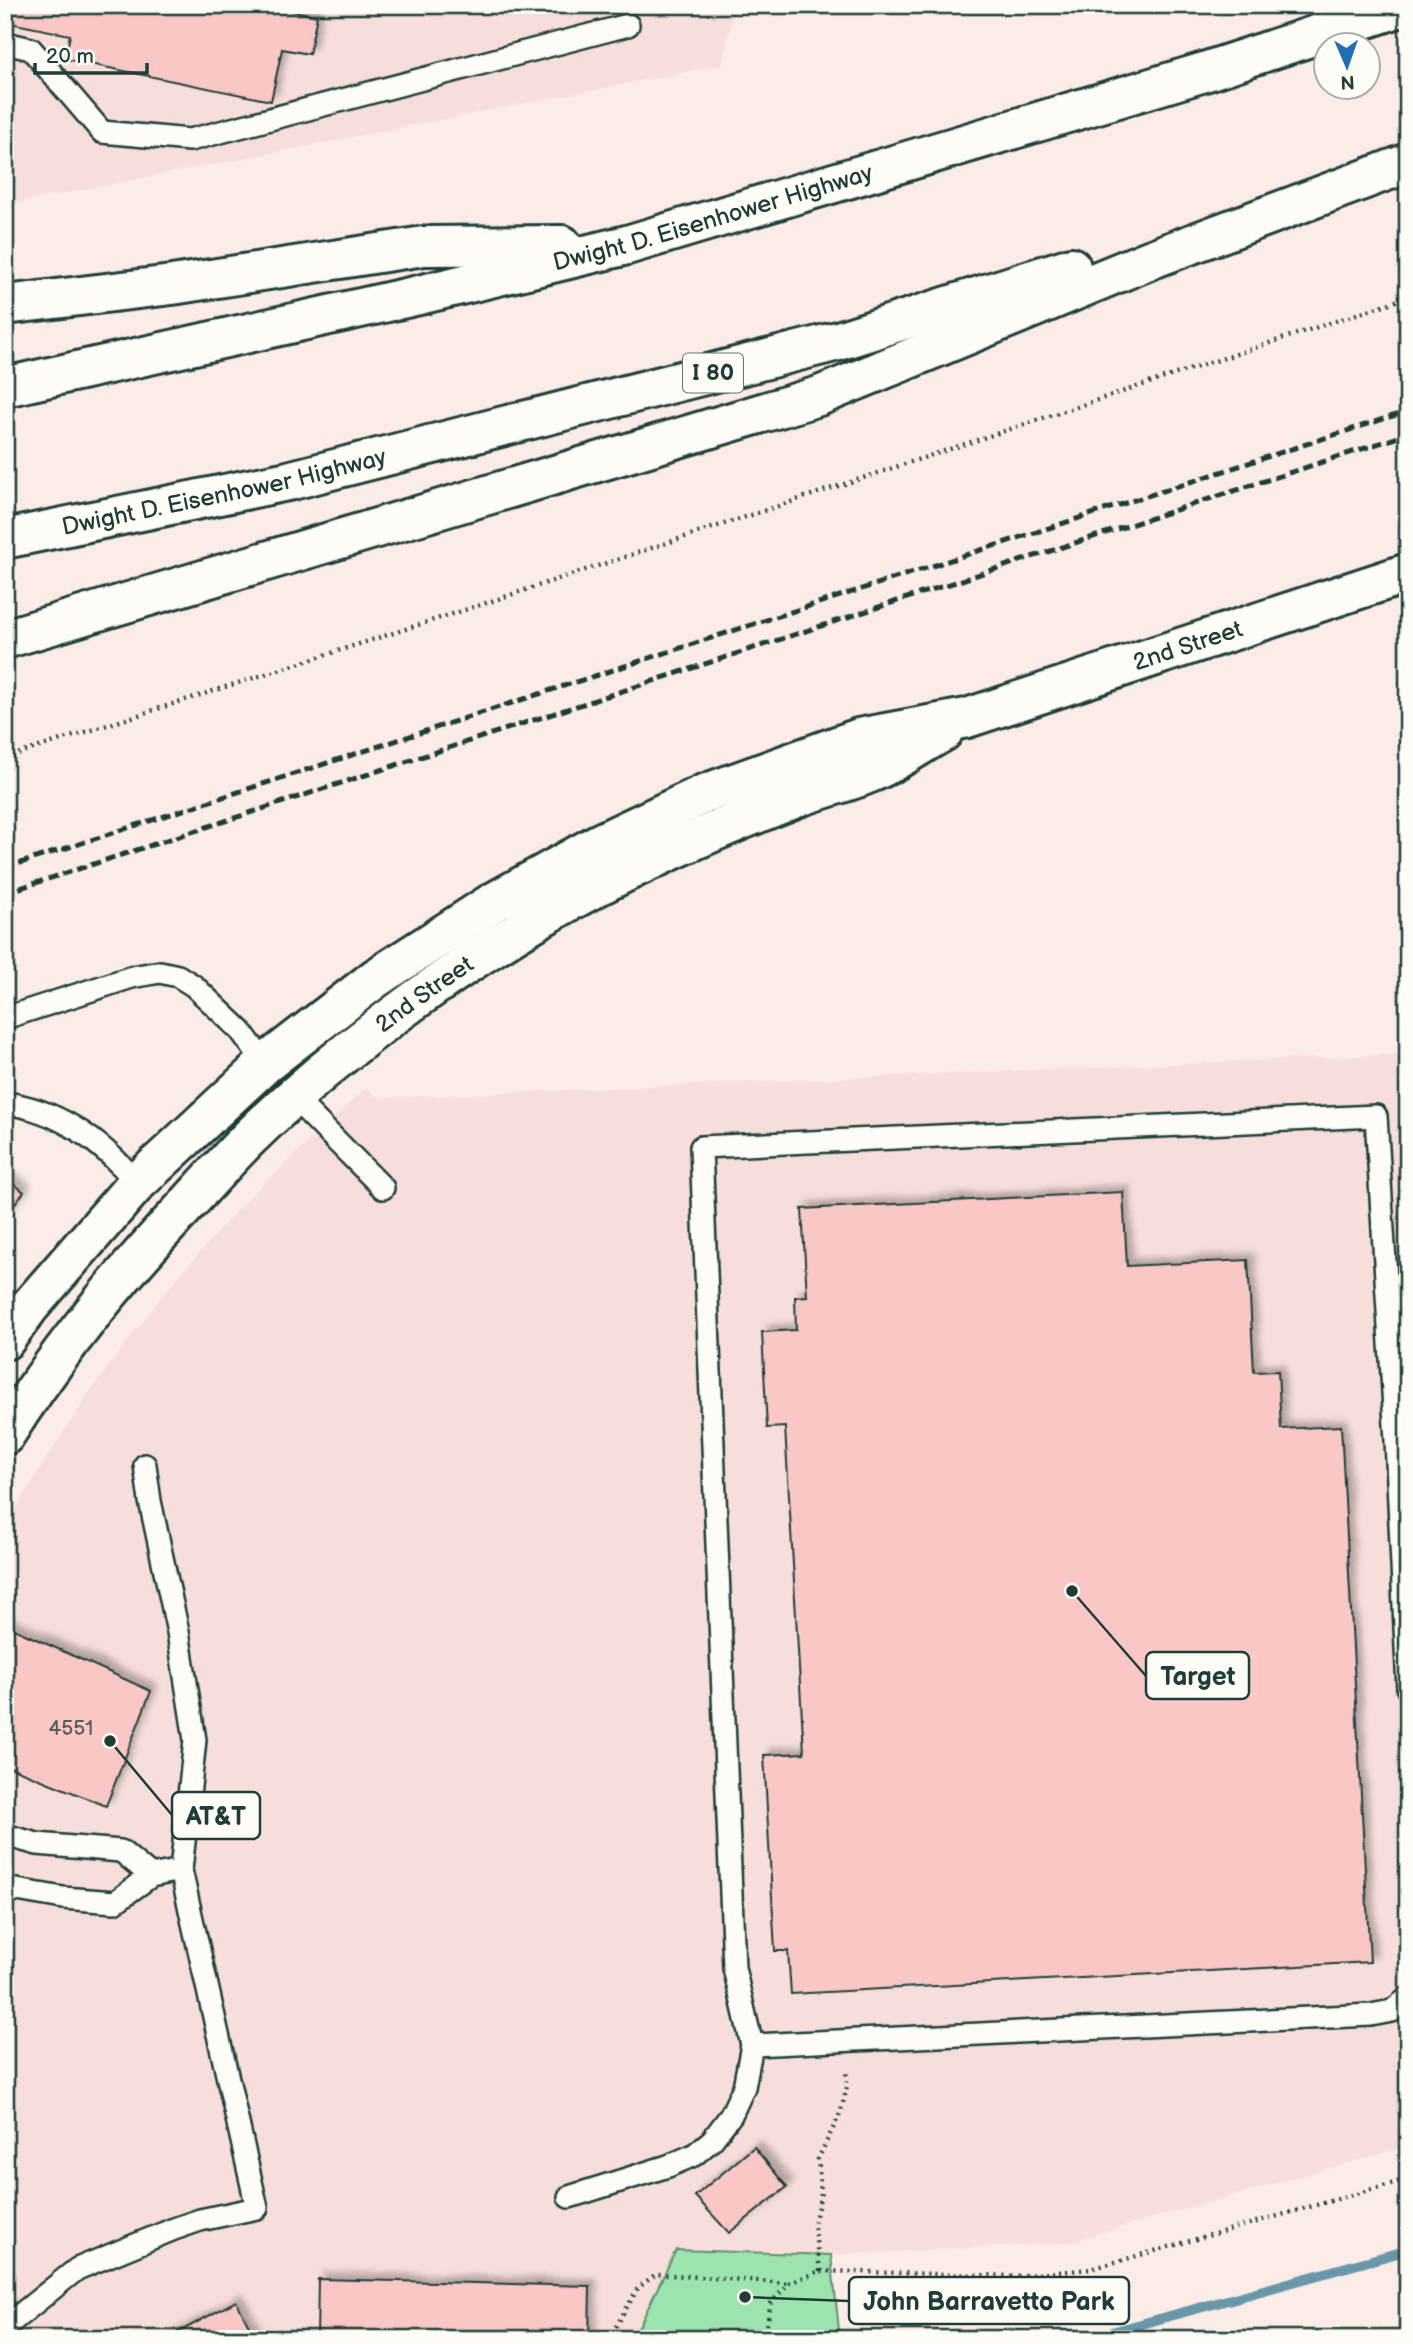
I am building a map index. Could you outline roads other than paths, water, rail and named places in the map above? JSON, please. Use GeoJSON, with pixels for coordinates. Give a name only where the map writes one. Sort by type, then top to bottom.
{"type":"FeatureCollection","features":[{"type":"Feature","properties":{"kind":"main road","name":"Dwight D. Eisenhower Highway"},"geometry":{"type":"LineString","coordinates":[[5,387],[419,295],[627,245],[1201,73],[1407,5]]}},
{"type":"Feature","properties":{"kind":"main road","name":"Dwight D. Eisenhower Highway"},"geometry":{"type":"LineString","coordinates":[[5,539],[288,481],[838,341],[1408,162]]}},
{"type":"Feature","properties":{"kind":"main road"},"geometry":{"type":"LineString","coordinates":[[5,639],[819,396],[1149,260],[1408,162]]}},
{"type":"Feature","properties":{"kind":"main road"},"geometry":{"type":"LineString","coordinates":[[5,305],[172,285],[424,246],[627,245]]}},
{"type":"Feature","properties":{"kind":"main road","name":"2nd Street"},"geometry":{"type":"LineString","coordinates":[[5,1340],[30,1306],[137,1183],[265,1064],[376,978],[492,903],[598,844],[704,794],[859,738],[967,718],[1408,573]]}},
{"type":"Feature","properties":{"kind":"main road","name":"2nd Street"},"geometry":{"type":"LineString","coordinates":[[5,1435],[27,1399],[86,1318],[154,1239],[249,1138],[370,1034],[516,934],[597,887],[669,852],[785,802],[871,773],[967,718]]}},
{"type":"Feature","properties":{"kind":"lane"},"geometry":{"type":"LineString","coordinates":[[5,43],[31,48],[102,132],[190,140],[628,25]]}},
{"type":"Feature","properties":{"kind":"lane"},"geometry":{"type":"LineString","coordinates":[[5,1018],[132,977],[160,972],[178,976],[194,986],[241,1031],[265,1064]]}},
{"type":"Feature","properties":{"kind":"lane"},"geometry":{"type":"LineString","coordinates":[[294,1098],[383,1188]]}},
{"type":"Feature","properties":{"kind":"lane"},"geometry":{"type":"LineString","coordinates":[[5,1103],[29,1106],[67,1122],[115,1157],[137,1183]]}},
{"type":"Feature","properties":{"kind":"lane"},"geometry":{"type":"LineString","coordinates":[[569,2197],[668,2166],[694,2155],[704,2147],[731,2115],[744,2087],[752,2045],[734,1968],[701,1147],[1376,1116],[1408,1689]]}},
{"type":"Feature","properties":{"kind":"lane"},"geometry":{"type":"LineString","coordinates":[[5,2327],[77,2269],[200,2220],[257,2208],[181,1870],[195,1740],[178,1632],[145,1465]]}},
{"type":"Feature","properties":{"kind":"lane"},"geometry":{"type":"LineString","coordinates":[[5,1835],[37,1844],[121,1852],[151,1876]]}},
{"type":"Feature","properties":{"kind":"lane"},"geometry":{"type":"LineString","coordinates":[[5,1888],[63,1898],[115,1902],[151,1876],[181,1870]]}},
{"type":"Feature","properties":{"kind":"lane"},"geometry":{"type":"LineString","coordinates":[[752,2045],[1371,2015],[1392,2011],[1408,1998]]}},
{"type":"Feature","properties":{"kind":"waterway"},"geometry":{"type":"LineString","coordinates":[[1087,2339],[1408,2250]]}},
{"type":"Feature","properties":{"kind":"railway"},"geometry":{"type":"LineString","coordinates":[[5,868],[1408,411]]}},
{"type":"Feature","properties":{"kind":"railway"},"geometry":{"type":"LineString","coordinates":[[5,893],[1408,434]]}},
{"type":"Feature","properties":{"kind":"place","name":"Target"},"geometry":{"type":"Point","coordinates":[1072,1591]}},
{"type":"Feature","properties":{"kind":"place","name":"AT&T"},"geometry":{"type":"Point","coordinates":[110,1741]}},
{"type":"Feature","properties":{"kind":"place","name":"John Barravetto Park"},"geometry":{"type":"Point","coordinates":[745,2297]}}]}
